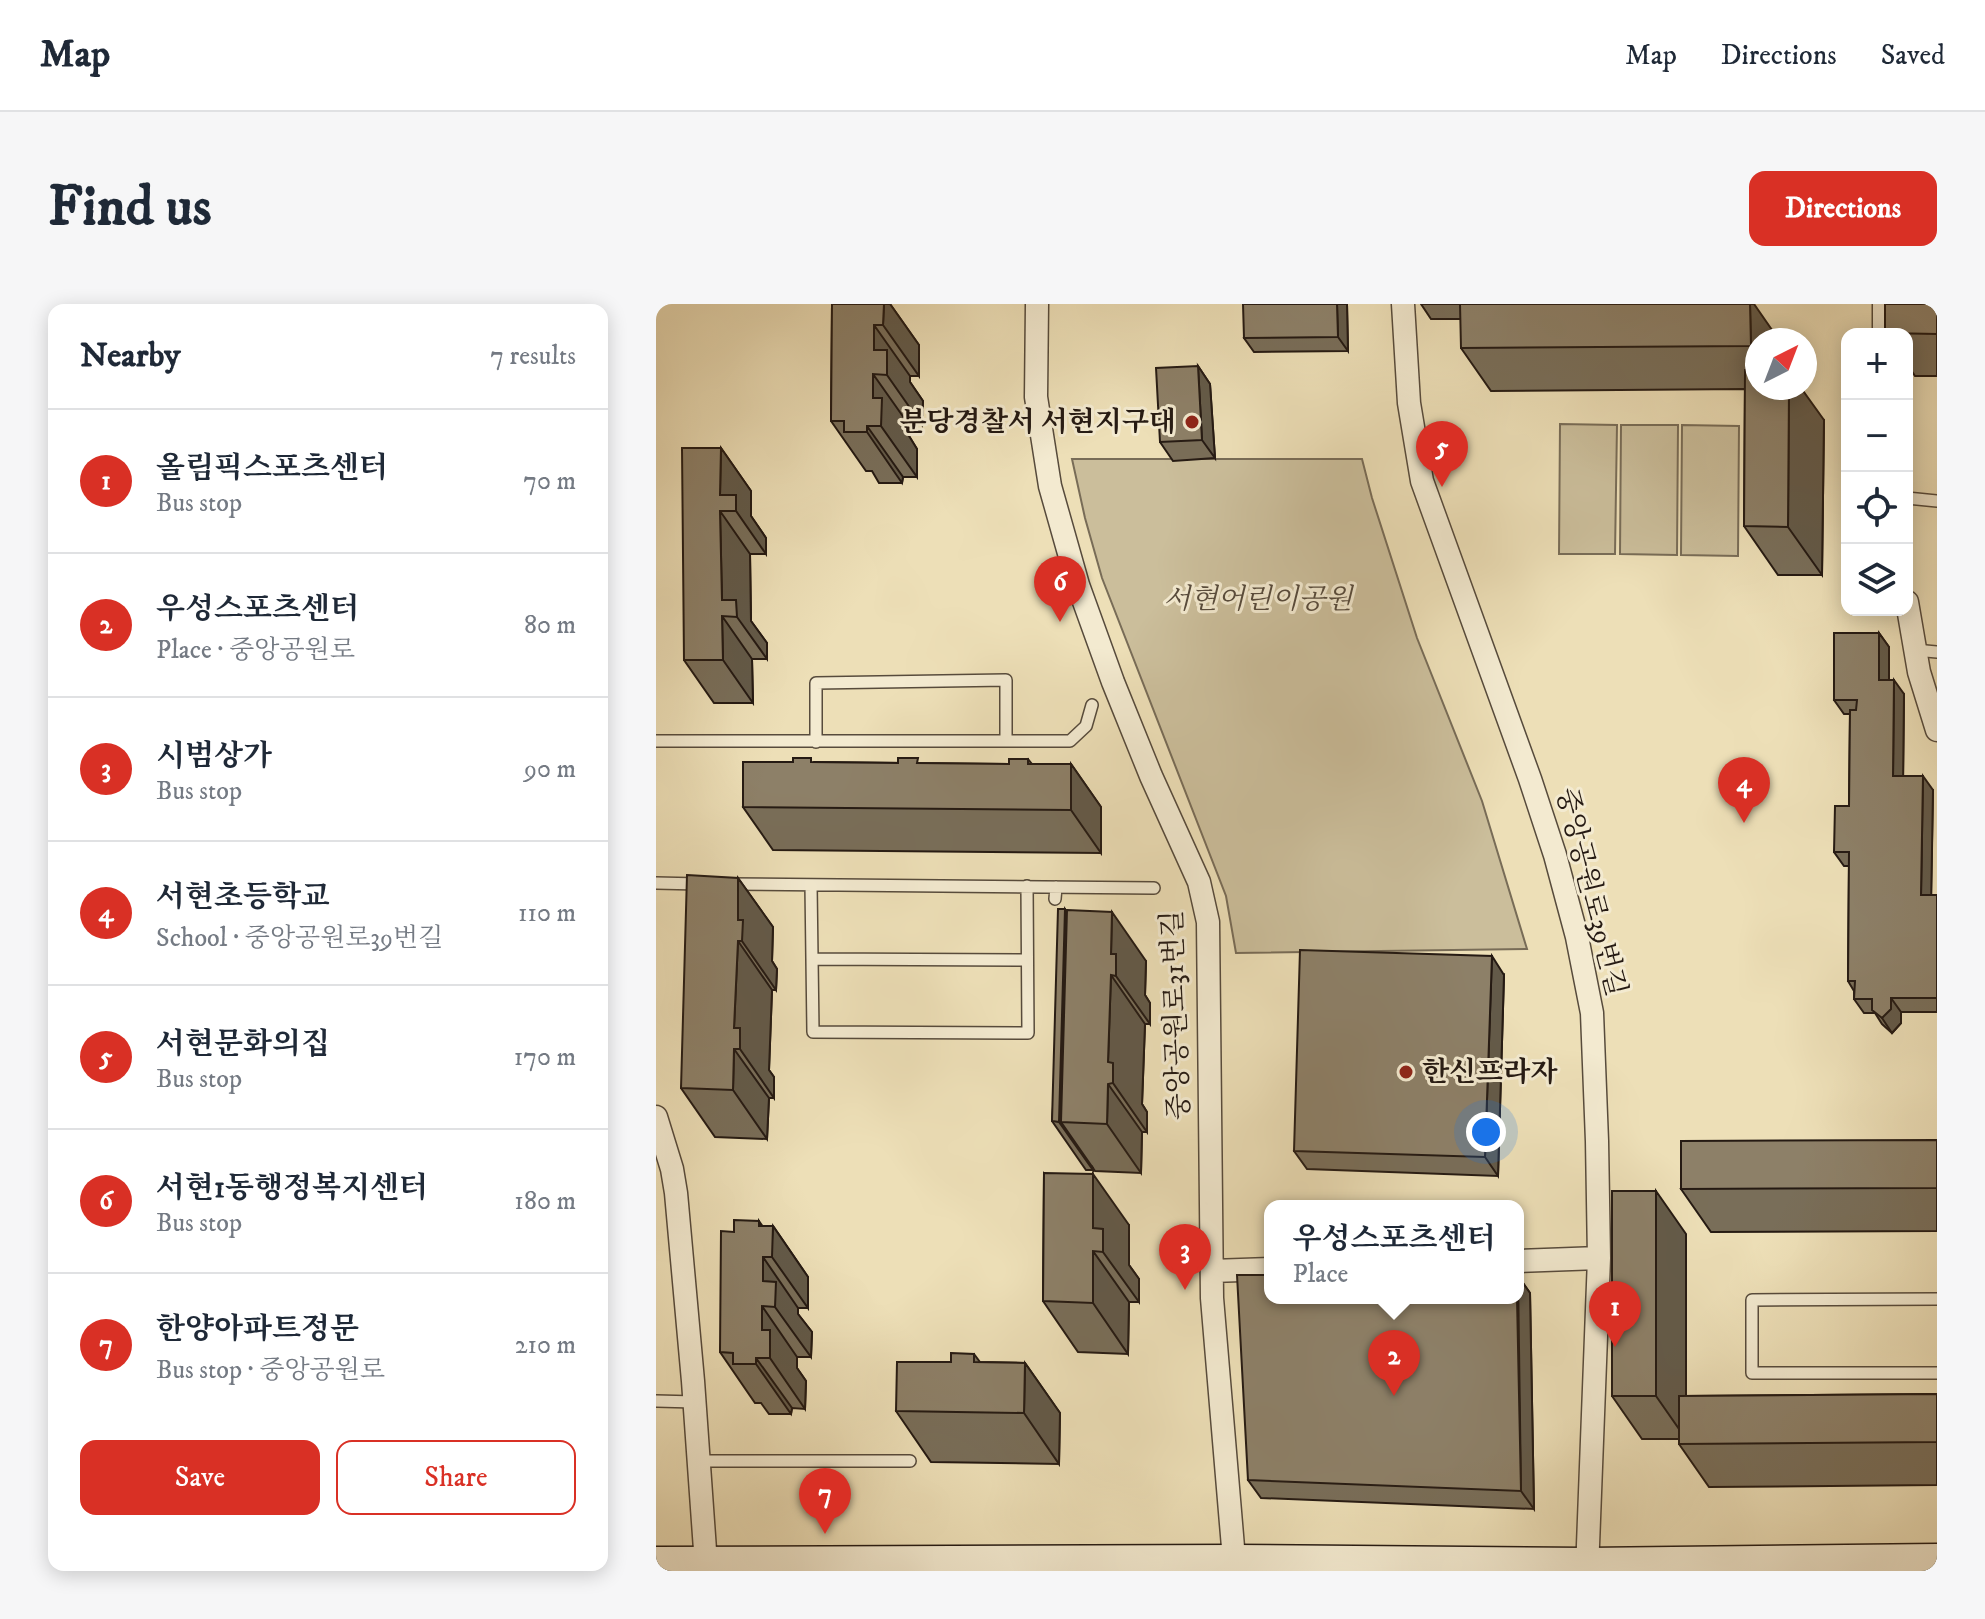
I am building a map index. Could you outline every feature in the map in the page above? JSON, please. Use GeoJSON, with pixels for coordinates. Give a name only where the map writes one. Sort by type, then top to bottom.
{"type":"FeatureCollection","features":[{"type":"Feature","properties":{"kind":"street","name":"중앙공원로31번길"},"geometry":{"type":"LineString","coordinates":[[1037,304],[1036,397],[1050,486],[1078,585],[1118,695],[1199,882],[1208,922],[1212,1298],[1235,1566]]}},
{"type":"Feature","properties":{"kind":"street","name":"중앙공원로39번길"},"geometry":{"type":"LineString","coordinates":[[1403,304],[1409,403],[1422,481],[1555,855],[1577,937],[1592,1013],[1599,1258],[1587,1568]]}},
{"type":"Feature","properties":{"kind":"street"},"geometry":{"type":"LineString","coordinates":[[1884,304],[1884,328]]}},
{"type":"Feature","properties":{"kind":"street"},"geometry":{"type":"LineString","coordinates":[[1912,616],[1926,651],[1919,672],[1937,730]]}},
{"type":"Feature","properties":{"kind":"street"},"geometry":{"type":"LineString","coordinates":[[656,1117],[676,1193],[706,1568]]}},
{"type":"Feature","properties":{"kind":"street"},"geometry":{"type":"LineString","coordinates":[[1524,1261],[1599,1258]]}},
{"type":"Feature","properties":{"kind":"street"},"geometry":{"type":"LineString","coordinates":[[1212,1271],[1264,1269]]}},
{"type":"Feature","properties":{"kind":"street"},"geometry":{"type":"LineString","coordinates":[[656,1563],[706,1568],[1587,1568],[1937,1560]]}},
{"type":"Feature","properties":{"kind":"lane"},"geometry":{"type":"LineString","coordinates":[[1913,499],[1937,501]]}},
{"type":"Feature","properties":{"kind":"lane"},"geometry":{"type":"LineString","coordinates":[[816,742],[816,683],[1006,680],[1006,741]]}},
{"type":"Feature","properties":{"kind":"lane"},"geometry":{"type":"LineString","coordinates":[[656,741],[1070,741],[1086,726],[1092,705]]}},
{"type":"Feature","properties":{"kind":"lane"},"geometry":{"type":"LineString","coordinates":[[656,883],[1027,886],[1056,893],[1154,888]]}},
{"type":"Feature","properties":{"kind":"lane"},"geometry":{"type":"LineString","coordinates":[[811,885],[813,1032],[1028,1033],[1027,886]]}},
{"type":"Feature","properties":{"kind":"lane"},"geometry":{"type":"LineString","coordinates":[[812,959],[1027,960]]}},
{"type":"Feature","properties":{"kind":"lane"},"geometry":{"type":"LineString","coordinates":[[1937,1299],[1752,1300],[1752,1373],[1937,1373]]}},
{"type":"Feature","properties":{"kind":"lane"},"geometry":{"type":"LineString","coordinates":[[656,1401],[695,1402]]}},
{"type":"Feature","properties":{"kind":"lane"},"geometry":{"type":"LineString","coordinates":[[699,1461],[910,1461]]}},
{"type":"Feature","properties":{"kind":"green space"},"geometry":{"type":"Polygon","coordinates":[[[1560,424],[1617,425],[1615,554],[1559,554],[1560,424]]]}},
{"type":"Feature","properties":{"kind":"green space"},"geometry":{"type":"Polygon","coordinates":[[[1621,425],[1678,425],[1677,555],[1620,554],[1621,425]]]}},
{"type":"Feature","properties":{"kind":"green space"},"geometry":{"type":"Polygon","coordinates":[[[1682,425],[1739,426],[1738,556],[1681,555],[1682,425]]]}},
{"type":"Feature","properties":{"kind":"green space","name":"서현어린이공원"},"geometry":{"type":"Polygon","coordinates":[[[1072,459],[1362,459],[1417,638],[1482,801],[1527,949],[1236,953],[1226,896],[1102,578],[1072,459]]]}},
{"type":"Feature","properties":{"kind":"building"},"geometry":{"type":"Polygon","coordinates":[[[832,304],[884,304],[883,325],[874,325],[874,350],[887,350],[887,375],[873,374],[873,398],[882,398],[881,426],[867,426],[867,432],[844,432],[844,421],[831,421],[832,304]]]}},
{"type":"Feature","properties":{"kind":"building"},"geometry":{"type":"Polygon","coordinates":[[[1243,304],[1337,304],[1338,337],[1244,338],[1243,304]]]}},
{"type":"Feature","properties":{"kind":"building"},"geometry":{"type":"Polygon","coordinates":[[[1460,304],[1750,304],[1751,328],[1745,328],[1745,346],[1461,348],[1460,304]]]}},
{"type":"Feature","properties":{"kind":"building"},"geometry":{"type":"Polygon","coordinates":[[[1885,304],[1937,304],[1937,334],[1913,334],[1913,328],[1885,328],[1885,304]]]}},
{"type":"Feature","properties":{"kind":"building"},"geometry":{"type":"Polygon","coordinates":[[[1198,366],[1202,440],[1160,442],[1156,368],[1198,366]]]}},
{"type":"Feature","properties":{"kind":"building"},"geometry":{"type":"Polygon","coordinates":[[[1745,370],[1745,400],[1789,400],[1788,527],[1744,526],[1745,370]]]}},
{"type":"Feature","properties":{"kind":"building"},"geometry":{"type":"Polygon","coordinates":[[[682,448],[721,448],[720,495],[736,495],[736,511],[720,511],[722,600],[736,600],[737,617],[722,616],[723,660],[684,660],[682,448]]]}},
{"type":"Feature","properties":{"kind":"building"},"geometry":{"type":"Polygon","coordinates":[[[1834,633],[1879,633],[1879,680],[1894,680],[1893,776],[1923,776],[1921,895],[1937,895],[1937,998],[1891,998],[1891,1009],[1882,1018],[1872,1010],[1872,999],[1854,999],[1855,981],[1848,981],[1849,852],[1834,852],[1835,806],[1849,806],[1850,710],[1856,710],[1857,700],[1834,700],[1834,633]]]}},
{"type":"Feature","properties":{"kind":"building"},"geometry":{"type":"Polygon","coordinates":[[[793,758],[811,758],[811,762],[898,763],[898,758],[918,758],[917,763],[1009,764],[1009,759],[1028,759],[1028,764],[1071,764],[1071,810],[743,807],[743,762],[793,762],[793,758]]]}},
{"type":"Feature","properties":{"kind":"building"},"geometry":{"type":"Polygon","coordinates":[[[687,875],[738,878],[738,920],[743,920],[742,941],[738,941],[734,1028],[740,1028],[740,1049],[734,1049],[733,1090],[681,1088],[687,875]]]}},
{"type":"Feature","properties":{"kind":"building"},"geometry":{"type":"Polygon","coordinates":[[[1058,909],[1065,909],[1059,1122],[1052,1121],[1058,909]]]}},
{"type":"Feature","properties":{"kind":"building"},"geometry":{"type":"Polygon","coordinates":[[[1067,910],[1112,912],[1111,954],[1116,954],[1116,976],[1111,975],[1108,1062],[1113,1063],[1113,1083],[1108,1084],[1107,1124],[1061,1122],[1067,910]]]}},
{"type":"Feature","properties":{"kind":"building","name":"한신프라자"},"geometry":{"type":"Polygon","coordinates":[[[1300,950],[1492,956],[1485,1157],[1294,1151],[1300,950]]]}},
{"type":"Feature","properties":{"kind":"building"},"geometry":{"type":"Polygon","coordinates":[[[1937,1140],[1937,1188],[1681,1189],[1681,1141],[1937,1140]]]}},
{"type":"Feature","properties":{"kind":"building"},"geometry":{"type":"Polygon","coordinates":[[[1044,1173],[1093,1174],[1093,1228],[1103,1229],[1103,1252],[1093,1251],[1093,1303],[1043,1301],[1044,1173]]]}},
{"type":"Feature","properties":{"kind":"building"},"geometry":{"type":"Polygon","coordinates":[[[1612,1191],[1656,1191],[1656,1396],[1612,1396],[1612,1191]]]}},
{"type":"Feature","properties":{"kind":"building"},"geometry":{"type":"Polygon","coordinates":[[[734,1220],[759,1221],[759,1226],[773,1226],[772,1257],[763,1257],[763,1281],[776,1282],[775,1307],[762,1306],[762,1330],[770,1330],[770,1358],[756,1358],[756,1364],[733,1364],[733,1353],[720,1352],[721,1231],[734,1232],[734,1220]]]}},
{"type":"Feature","properties":{"kind":"building"},"geometry":{"type":"Polygon","coordinates":[[[1237,1275],[1264,1275],[1264,1304],[1517,1304],[1521,1491],[1248,1480],[1237,1275]]]}},
{"type":"Feature","properties":{"kind":"building"},"geometry":{"type":"Polygon","coordinates":[[[951,1353],[974,1354],[974,1362],[1025,1363],[1024,1413],[896,1411],[897,1362],[951,1362],[951,1353]]]}},
{"type":"Feature","properties":{"kind":"building"},"geometry":{"type":"Polygon","coordinates":[[[1937,1394],[1937,1442],[1679,1444],[1679,1396],[1937,1394]]]}},
{"type":"Feature","properties":{"kind":"place","name":"분당경찰서 서현지구대"},"geometry":{"type":"Point","coordinates":[1192,422]}},
{"type":"Feature","properties":{"kind":"place","name":"서현문화의집"},"geometry":{"type":"Point","coordinates":[1442,487]}},
{"type":"Feature","properties":{"kind":"place","name":"서현1동행정복지센터"},"geometry":{"type":"Point","coordinates":[1060,622]}},
{"type":"Feature","properties":{"kind":"place","name":"서현초등학교"},"geometry":{"type":"Point","coordinates":[1744,823]}},
{"type":"Feature","properties":{"kind":"place","name":"한신프라자"},"geometry":{"type":"Point","coordinates":[1406,1072]}},
{"type":"Feature","properties":{"kind":"place","name":"시범상가"},"geometry":{"type":"Point","coordinates":[1185,1290]}},
{"type":"Feature","properties":{"kind":"place","name":"올림픽스포츠센터"},"geometry":{"type":"Point","coordinates":[1615,1347]}},
{"type":"Feature","properties":{"kind":"place","name":"우성스포츠센터"},"geometry":{"type":"Point","coordinates":[1394,1396]}},
{"type":"Feature","properties":{"kind":"place","name":"한양아파트정문"},"geometry":{"type":"Point","coordinates":[825,1534]}}]}
